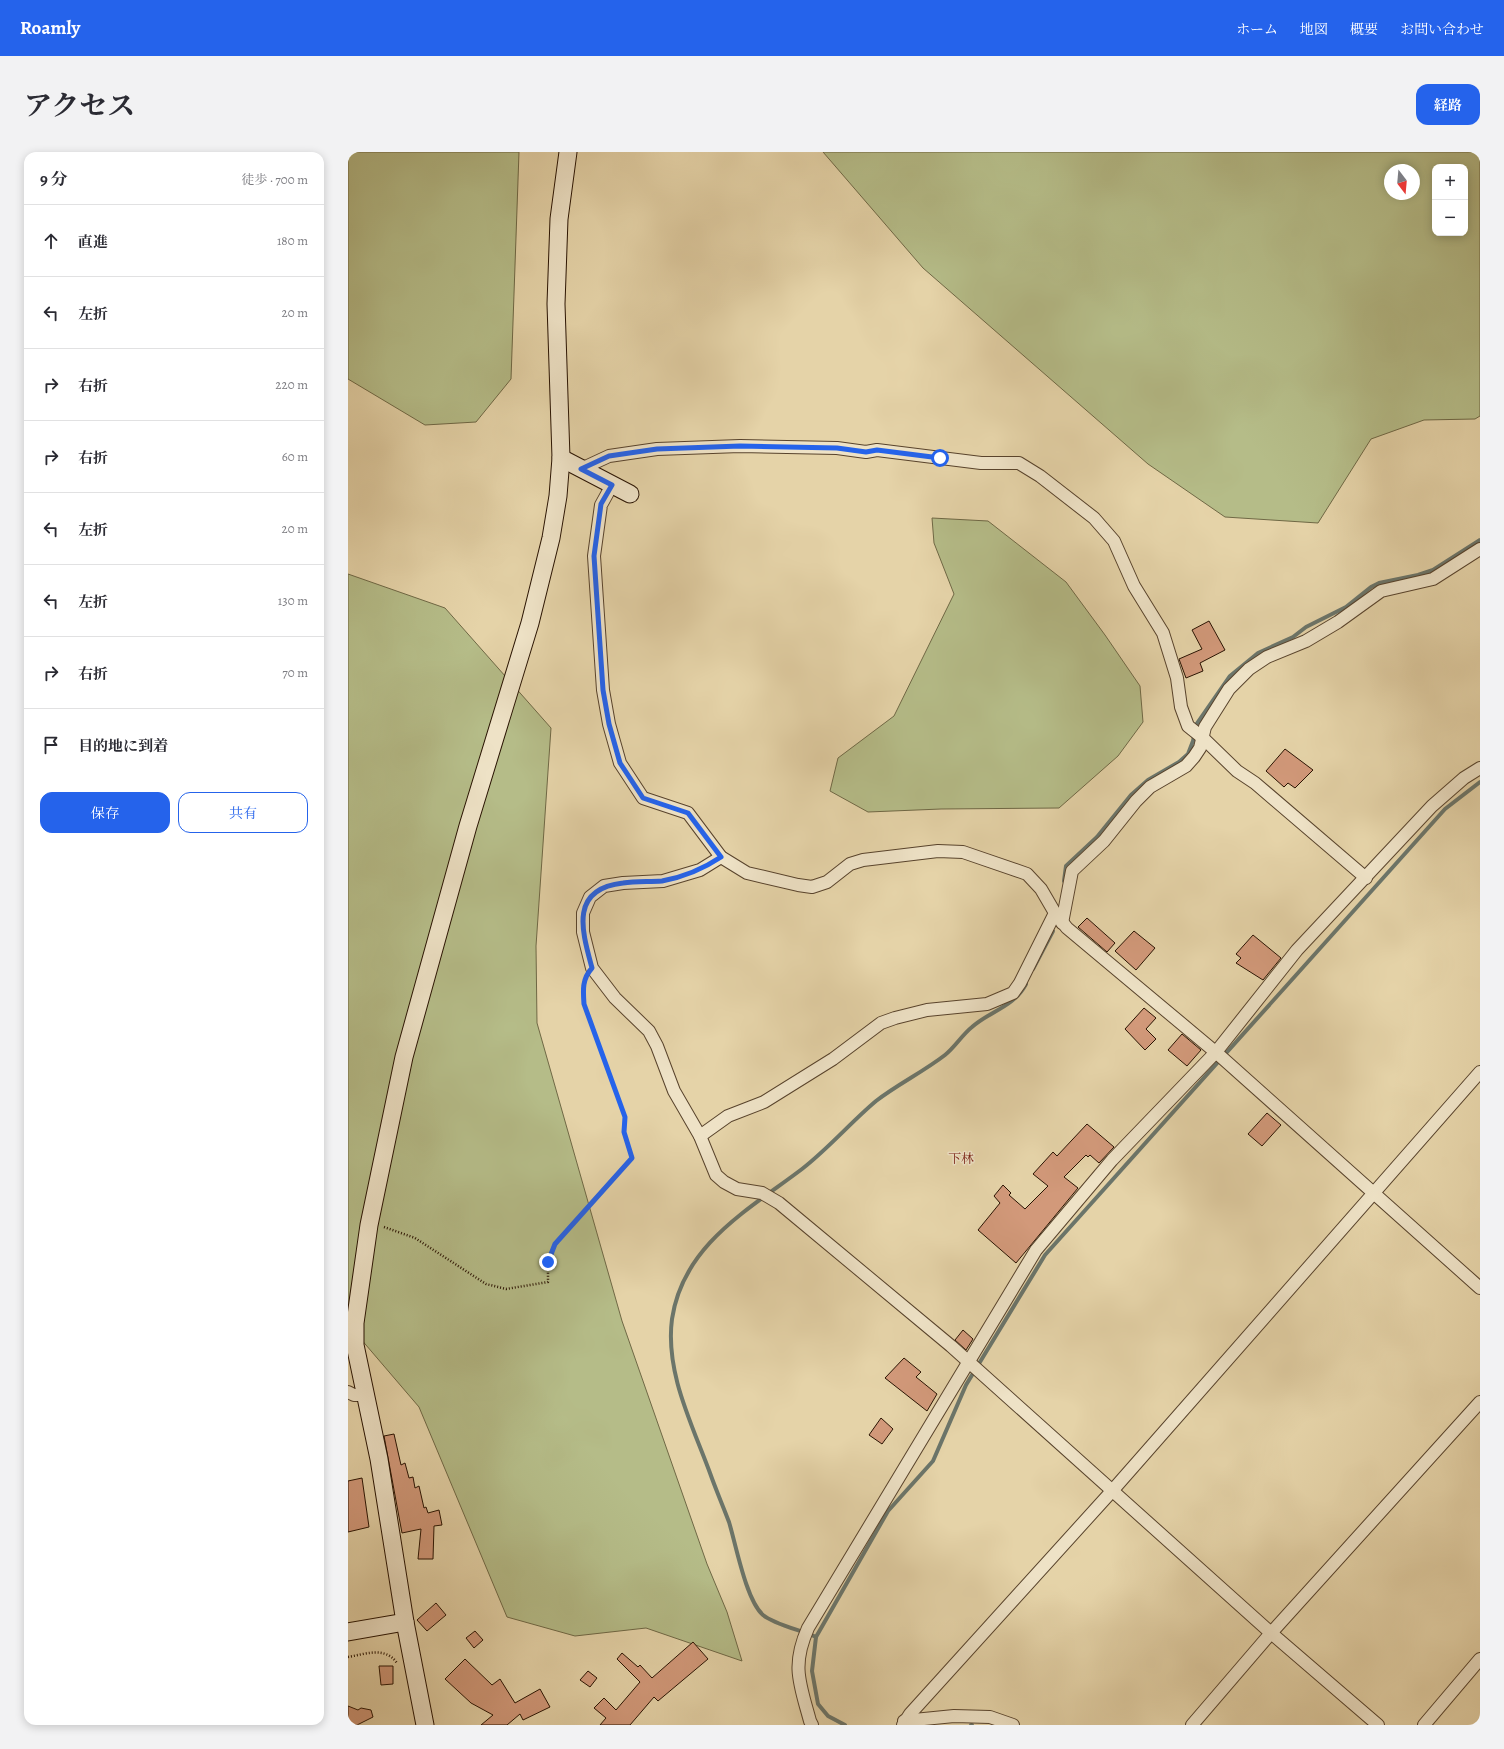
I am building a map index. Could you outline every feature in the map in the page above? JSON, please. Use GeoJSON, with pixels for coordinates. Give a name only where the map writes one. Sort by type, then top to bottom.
{"type":"FeatureCollection","features":[{"type":"Feature","properties":{"kind":"street"},"geometry":{"type":"LineString","coordinates":[[425,1725],[405,1622],[379,1459],[355,1345],[355,1323],[369,1225],[404,1057],[468,826],[541,582],[553,524],[561,458],[556,304],[559,219],[568,152]]}},
{"type":"Feature","properties":{"kind":"street"},"geometry":{"type":"LineString","coordinates":[[581,469],[609,456],[657,449],[740,446],[837,448],[866,452],[877,450],[982,463],[1019,463],[1040,476],[1094,518],[1114,541],[1134,586],[1163,634],[1177,678],[1181,706],[1197,734],[1237,772],[1255,783],[1366,878]]}},
{"type":"Feature","properties":{"kind":"street"},"geometry":{"type":"LineString","coordinates":[[561,458],[630,494]]}},
{"type":"Feature","properties":{"kind":"street"},"geometry":{"type":"LineString","coordinates":[[612,485],[601,504],[594,556],[603,690],[609,724],[620,763],[643,798],[688,813],[721,857],[747,873],[798,885],[812,887],[827,882],[850,864],[862,860],[938,851],[963,852],[1026,874],[1041,889],[1062,923],[1220,1056],[1480,1288]]}},
{"type":"Feature","properties":{"kind":"street"},"geometry":{"type":"LineString","coordinates":[[1197,734],[1205,727],[1229,689],[1249,669],[1267,656],[1306,641],[1338,622],[1381,591],[1433,579],[1480,550]]}},
{"type":"Feature","properties":{"kind":"street"},"geometry":{"type":"LineString","coordinates":[[1062,923],[1072,871],[1104,841],[1136,801],[1150,787],[1186,766],[1200,748],[1197,734]]}},
{"type":"Feature","properties":{"kind":"street"},"geometry":{"type":"LineString","coordinates":[[812,1725],[798,1678],[798,1655],[806,1633],[973,1367],[1036,1250],[1112,1160],[1220,1056],[1298,950],[1432,806],[1464,778],[1480,768]]}},
{"type":"Feature","properties":{"kind":"street"},"geometry":{"type":"LineString","coordinates":[[721,857],[700,870],[662,880],[604,886],[590,897],[583,913],[582,932],[592,968],[614,998],[649,1031],[657,1046],[674,1090],[700,1136],[716,1175],[724,1182],[737,1189],[765,1195],[779,1203],[973,1367],[1271,1633],[1378,1725]]}},
{"type":"Feature","properties":{"kind":"street"},"geometry":{"type":"LineString","coordinates":[[700,1136],[728,1116],[764,1102],[833,1059],[882,1023],[927,1010],[987,1004],[1013,993],[1020,983],[1055,913]]}},
{"type":"Feature","properties":{"kind":"street"},"geometry":{"type":"LineString","coordinates":[[903,1723],[1112,1491],[1480,1072]]}},
{"type":"Feature","properties":{"kind":"street"},"geometry":{"type":"LineString","coordinates":[[348,1392],[354,1395],[366,1396]]}},
{"type":"Feature","properties":{"kind":"street"},"geometry":{"type":"LineString","coordinates":[[1192,1725],[1271,1633],[1480,1402]]}},
{"type":"Feature","properties":{"kind":"street"},"geometry":{"type":"LineString","coordinates":[[348,1632],[405,1622]]}},
{"type":"Feature","properties":{"kind":"street"},"geometry":{"type":"LineString","coordinates":[[1424,1725],[1480,1659]]}},
{"type":"Feature","properties":{"kind":"street"},"geometry":{"type":"LineString","coordinates":[[903,1723],[954,1716],[990,1717],[1013,1725]]}},
{"type":"Feature","properties":{"kind":"path"},"geometry":{"type":"LineString","coordinates":[[369,1225],[383,1227],[415,1238],[486,1284],[506,1289],[548,1282],[548,1262],[555,1244],[632,1158],[624,1132],[625,1117],[584,1004],[583,986],[586,975],[592,968]]}},
{"type":"Feature","properties":{"kind":"path"},"geometry":{"type":"LineString","coordinates":[[348,1657],[379,1652],[388,1654],[400,1668]]}},
{"type":"Feature","properties":{"kind":"green space"},"geometry":{"type":"Polygon","coordinates":[[[348,152],[519,152],[511,379],[476,422],[425,425],[348,379],[348,152]]]}},
{"type":"Feature","properties":{"kind":"green space"},"geometry":{"type":"Polygon","coordinates":[[[823,152],[1480,152],[1480,416],[1475,419],[1424,420],[1371,439],[1318,523],[1225,517],[1148,464],[923,268],[823,152]]]}},
{"type":"Feature","properties":{"kind":"green space"},"geometry":{"type":"Polygon","coordinates":[[[932,518],[988,521],[1066,582],[1140,686],[1143,722],[1118,756],[1059,808],[941,809],[868,812],[830,791],[838,758],[894,716],[954,594],[934,543],[932,518]]]}},
{"type":"Feature","properties":{"kind":"green space"},"geometry":{"type":"Polygon","coordinates":[[[348,574],[445,608],[551,728],[536,946],[537,1023],[622,1321],[707,1564],[727,1612],[742,1661],[646,1628],[575,1636],[507,1617],[419,1407],[348,1324],[348,574]]]}},
{"type":"Feature","properties":{"kind":"building"},"geometry":{"type":"Polygon","coordinates":[[[1209,621],[1225,650],[1200,663],[1203,671],[1186,678],[1179,659],[1202,649],[1192,630],[1209,621]]]}},
{"type":"Feature","properties":{"kind":"building"},"geometry":{"type":"Polygon","coordinates":[[[1285,749],[1313,770],[1295,788],[1288,783],[1284,787],[1266,771],[1285,749]]]}},
{"type":"Feature","properties":{"kind":"building"},"geometry":{"type":"Polygon","coordinates":[[[1087,918],[1115,943],[1107,952],[1078,927],[1087,918]]]}},
{"type":"Feature","properties":{"kind":"building"},"geometry":{"type":"Polygon","coordinates":[[[1134,931],[1155,948],[1136,970],[1115,951],[1134,931]]]}},
{"type":"Feature","properties":{"kind":"building"},"geometry":{"type":"Polygon","coordinates":[[[1253,935],[1281,958],[1263,980],[1236,963],[1241,958],[1236,954],[1253,935]]]}},
{"type":"Feature","properties":{"kind":"building"},"geometry":{"type":"Polygon","coordinates":[[[1144,1008],[1156,1018],[1146,1029],[1156,1039],[1145,1050],[1125,1029],[1144,1008]]]}},
{"type":"Feature","properties":{"kind":"building"},"geometry":{"type":"Polygon","coordinates":[[[1182,1034],[1201,1050],[1187,1066],[1168,1050],[1182,1034]]]}},
{"type":"Feature","properties":{"kind":"building"},"geometry":{"type":"Polygon","coordinates":[[[1267,1113],[1281,1125],[1262,1146],[1248,1134],[1267,1113]]]}},
{"type":"Feature","properties":{"kind":"building"},"geometry":{"type":"Polygon","coordinates":[[[1087,1124],[1114,1147],[1099,1163],[1090,1155],[1088,1157],[1086,1155],[1064,1177],[1078,1188],[1016,1263],[978,1230],[1000,1203],[994,1196],[1003,1185],[1011,1193],[1009,1195],[1025,1209],[1048,1186],[1033,1174],[1053,1152],[1057,1156],[1087,1124]]]}},
{"type":"Feature","properties":{"kind":"building"},"geometry":{"type":"Polygon","coordinates":[[[963,1330],[973,1339],[966,1350],[955,1340],[963,1330]]]}},
{"type":"Feature","properties":{"kind":"building"},"geometry":{"type":"Polygon","coordinates":[[[904,1358],[921,1372],[916,1377],[937,1394],[927,1411],[885,1378],[904,1358]]]}},
{"type":"Feature","properties":{"kind":"building"},"geometry":{"type":"Polygon","coordinates":[[[881,1418],[893,1429],[882,1444],[869,1435],[881,1418]]]}},
{"type":"Feature","properties":{"kind":"building"},"geometry":{"type":"Polygon","coordinates":[[[394,1434],[401,1465],[405,1463],[409,1478],[413,1477],[415,1488],[419,1486],[424,1508],[426,1507],[428,1513],[439,1510],[442,1525],[434,1526],[433,1559],[418,1559],[421,1529],[402,1533],[384,1436],[394,1434]]]}},
{"type":"Feature","properties":{"kind":"building"},"geometry":{"type":"Polygon","coordinates":[[[362,1478],[369,1527],[348,1532],[348,1481],[362,1478]]]}},
{"type":"Feature","properties":{"kind":"building"},"geometry":{"type":"Polygon","coordinates":[[[436,1603],[446,1615],[427,1631],[417,1620],[436,1603]]]}},
{"type":"Feature","properties":{"kind":"building"},"geometry":{"type":"Polygon","coordinates":[[[475,1631],[483,1640],[474,1648],[466,1638],[475,1631]]]}},
{"type":"Feature","properties":{"kind":"building"},"geometry":{"type":"Polygon","coordinates":[[[693,1642],[708,1659],[658,1701],[654,1697],[630,1725],[600,1725],[606,1718],[594,1708],[604,1698],[616,1710],[640,1682],[617,1659],[622,1653],[638,1667],[640,1665],[652,1678],[693,1642]]]}},
{"type":"Feature","properties":{"kind":"building"},"geometry":{"type":"Polygon","coordinates":[[[465,1659],[492,1685],[500,1679],[515,1703],[540,1689],[550,1707],[523,1720],[520,1714],[507,1725],[481,1725],[493,1715],[471,1703],[445,1679],[465,1659]]]}},
{"type":"Feature","properties":{"kind":"building"},"geometry":{"type":"Polygon","coordinates":[[[379,1666],[393,1666],[393,1684],[381,1685],[379,1666]]]}},
{"type":"Feature","properties":{"kind":"building"},"geometry":{"type":"Polygon","coordinates":[[[588,1671],[597,1678],[590,1687],[580,1680],[588,1671]]]}},
{"type":"Feature","properties":{"kind":"building"},"geometry":{"type":"Polygon","coordinates":[[[348,1706],[358,1710],[361,1708],[371,1710],[373,1717],[357,1725],[348,1725],[348,1706]]]}},
{"type":"Feature","properties":{"kind":"waterway"},"geometry":{"type":"LineString","coordinates":[[1064,881],[1066,866],[1097,837],[1131,795],[1148,780],[1179,762],[1188,754],[1193,741],[1196,725],[1230,676],[1258,653],[1293,637],[1306,627],[1346,607],[1371,587],[1379,583],[1418,575],[1433,570],[1480,540]]}},
{"type":"Feature","properties":{"kind":"waterway"},"geometry":{"type":"LineString","coordinates":[[845,1725],[828,1716],[818,1704],[812,1671],[816,1637],[888,1511],[933,1461],[966,1385],[1045,1255],[1445,809],[1480,782]]}},
{"type":"Feature","properties":{"kind":"waterway"},"geometry":{"type":"LineString","coordinates":[[1033,969],[1053,931]]}},
{"type":"Feature","properties":{"kind":"waterway"},"geometry":{"type":"LineString","coordinates":[[816,1637],[768,1619],[757,1608],[747,1585],[742,1572],[729,1522],[688,1417],[676,1378],[672,1359],[671,1339],[672,1319],[679,1293],[689,1270],[704,1250],[740,1215],[812,1161],[876,1101],[945,1055],[972,1027],[1015,998],[1026,984]]}},
{"type":"Feature","properties":{"kind":"district","name":"下林"},"geometry":{"type":"Point","coordinates":[961,1158]}},
{"type":"Feature","properties":{"kind":"route"},"geometry":{"type":"LineString","coordinates":[[548,1262],[555,1244],[632,1158],[624,1132],[625,1117],[584,1004],[583,986],[586,975],[592,968],[582,932],[583,913],[590,897],[604,886],[662,880],[700,870],[721,857],[688,813],[643,798],[620,763],[609,724],[603,690],[594,556],[601,504],[612,485],[581,469],[609,456],[657,449],[673,450],[740,446],[837,448],[866,452],[877,450],[940,458]]}}]}
